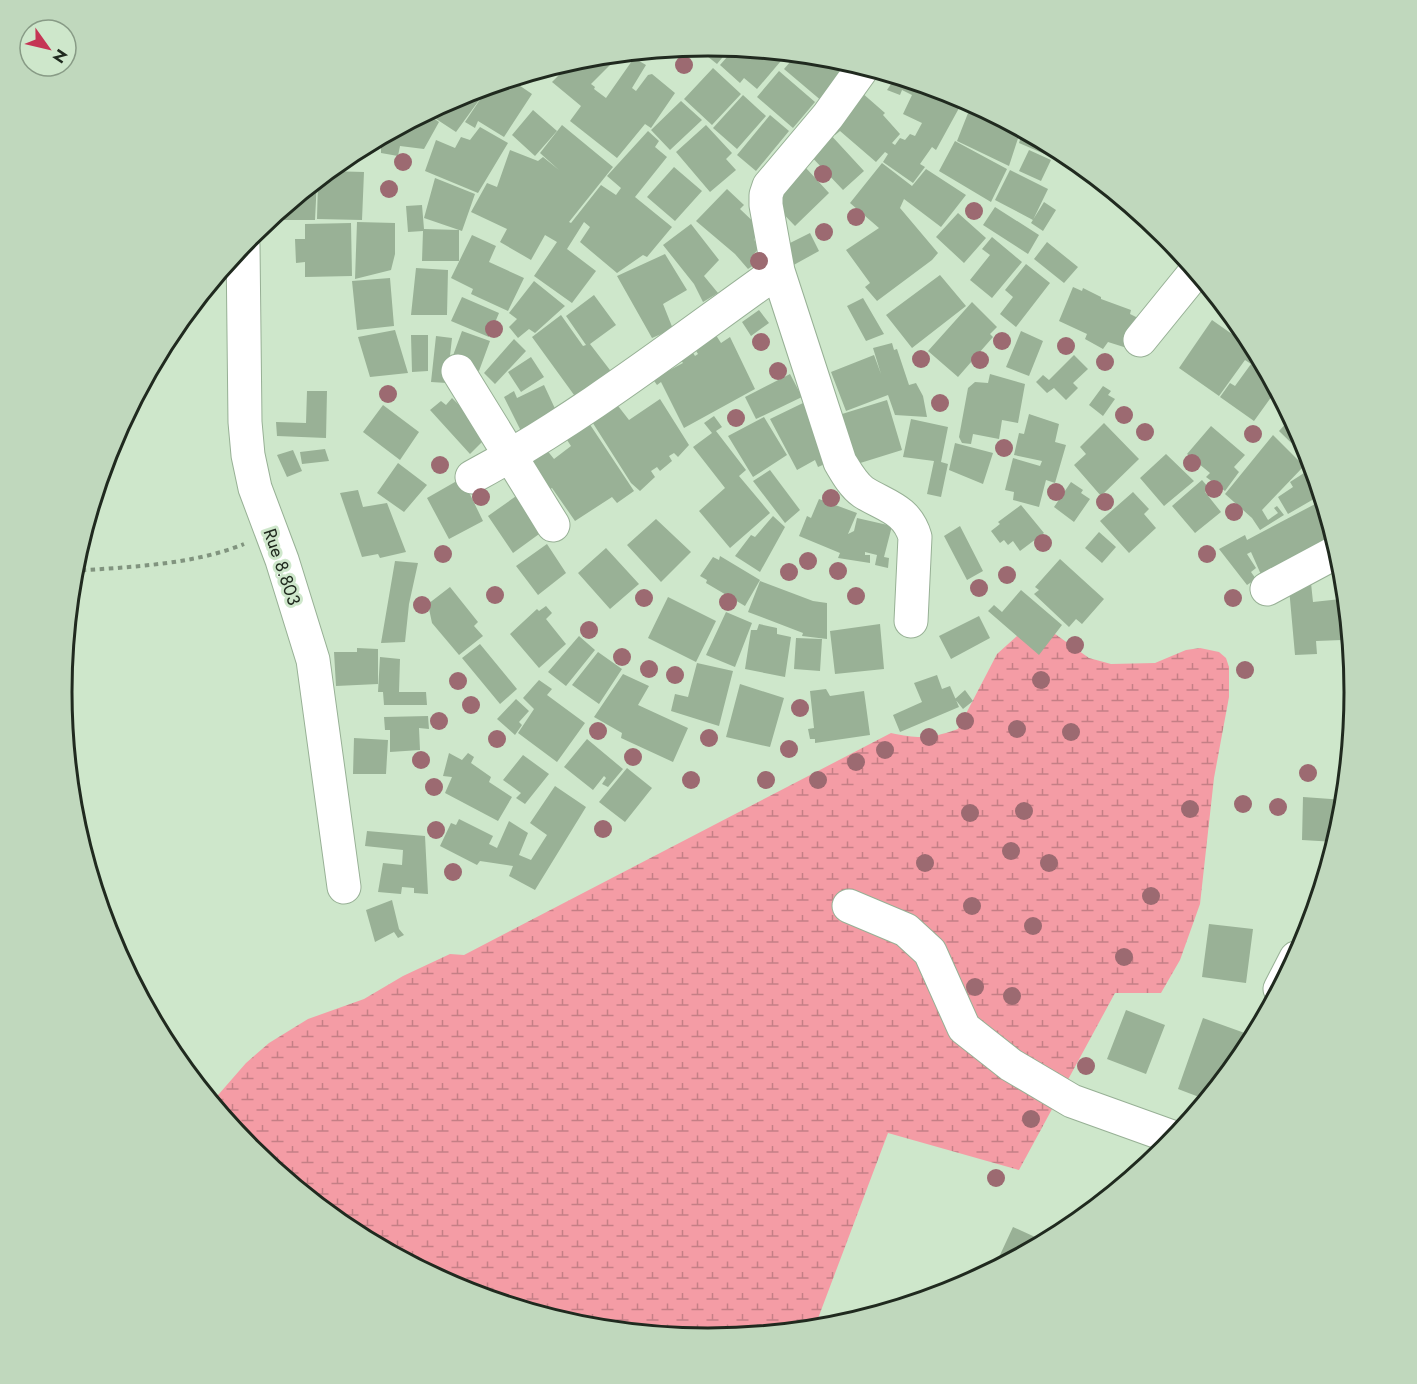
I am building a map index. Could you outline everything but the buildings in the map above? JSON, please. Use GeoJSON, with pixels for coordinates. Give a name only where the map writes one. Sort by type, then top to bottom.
{"type":"FeatureCollection","features":[{"type":"Feature","properties":{"kind":"street"},"geometry":{"type":"LineString","coordinates":[[858,74],[828,116],[769,186],[766,205],[777,271],[840,462],[849,477],[861,490],[903,514],[911,525],[915,537],[911,621]]}},
{"type":"Feature","properties":{"kind":"street","name":"Rue 8.803"},"geometry":{"type":"LineString","coordinates":[[243,258],[245,410],[248,455],[255,488],[313,660],[344,887]]}},
{"type":"Feature","properties":{"kind":"street"},"geometry":{"type":"LineString","coordinates":[[472,477],[510,456],[615,387],[777,271]]}},
{"type":"Feature","properties":{"kind":"street"},"geometry":{"type":"LineString","coordinates":[[1140,340],[1191,277]]}},
{"type":"Feature","properties":{"kind":"street"},"geometry":{"type":"LineString","coordinates":[[458,371],[553,525]]}},
{"type":"Feature","properties":{"kind":"street"},"geometry":{"type":"LineString","coordinates":[[1267,589],[1330,555]]}},
{"type":"Feature","properties":{"kind":"street"},"geometry":{"type":"LineString","coordinates":[[849,906],[906,930],[930,952],[964,1028],[1011,1065],[1072,1101],[1166,1135]]}},
{"type":"Feature","properties":{"kind":"path"},"geometry":{"type":"LineString","coordinates":[[84,570],[152,565],[229,550],[271,533]]}},
{"type":"Feature","properties":{"kind":"green space"},"geometry":{"type":"Polygon","coordinates":[[[1035,630],[1055,634],[1089,658],[1111,664],[1155,663],[1186,650],[1200,648],[1219,652],[1226,658],[1229,667],[1229,697],[1214,778],[1200,904],[1180,960],[1161,993],[1115,993],[1019,1170],[888,1133],[818,1319],[750,1327],[667,1327],[584,1316],[504,1295],[427,1263],[355,1221],[289,1171],[258,1142],[217,1096],[246,1063],[269,1043],[308,1019],[364,999],[403,976],[450,954],[464,955],[891,733],[924,737],[958,729],[997,654],[1017,636],[1035,630]]]}}]}
